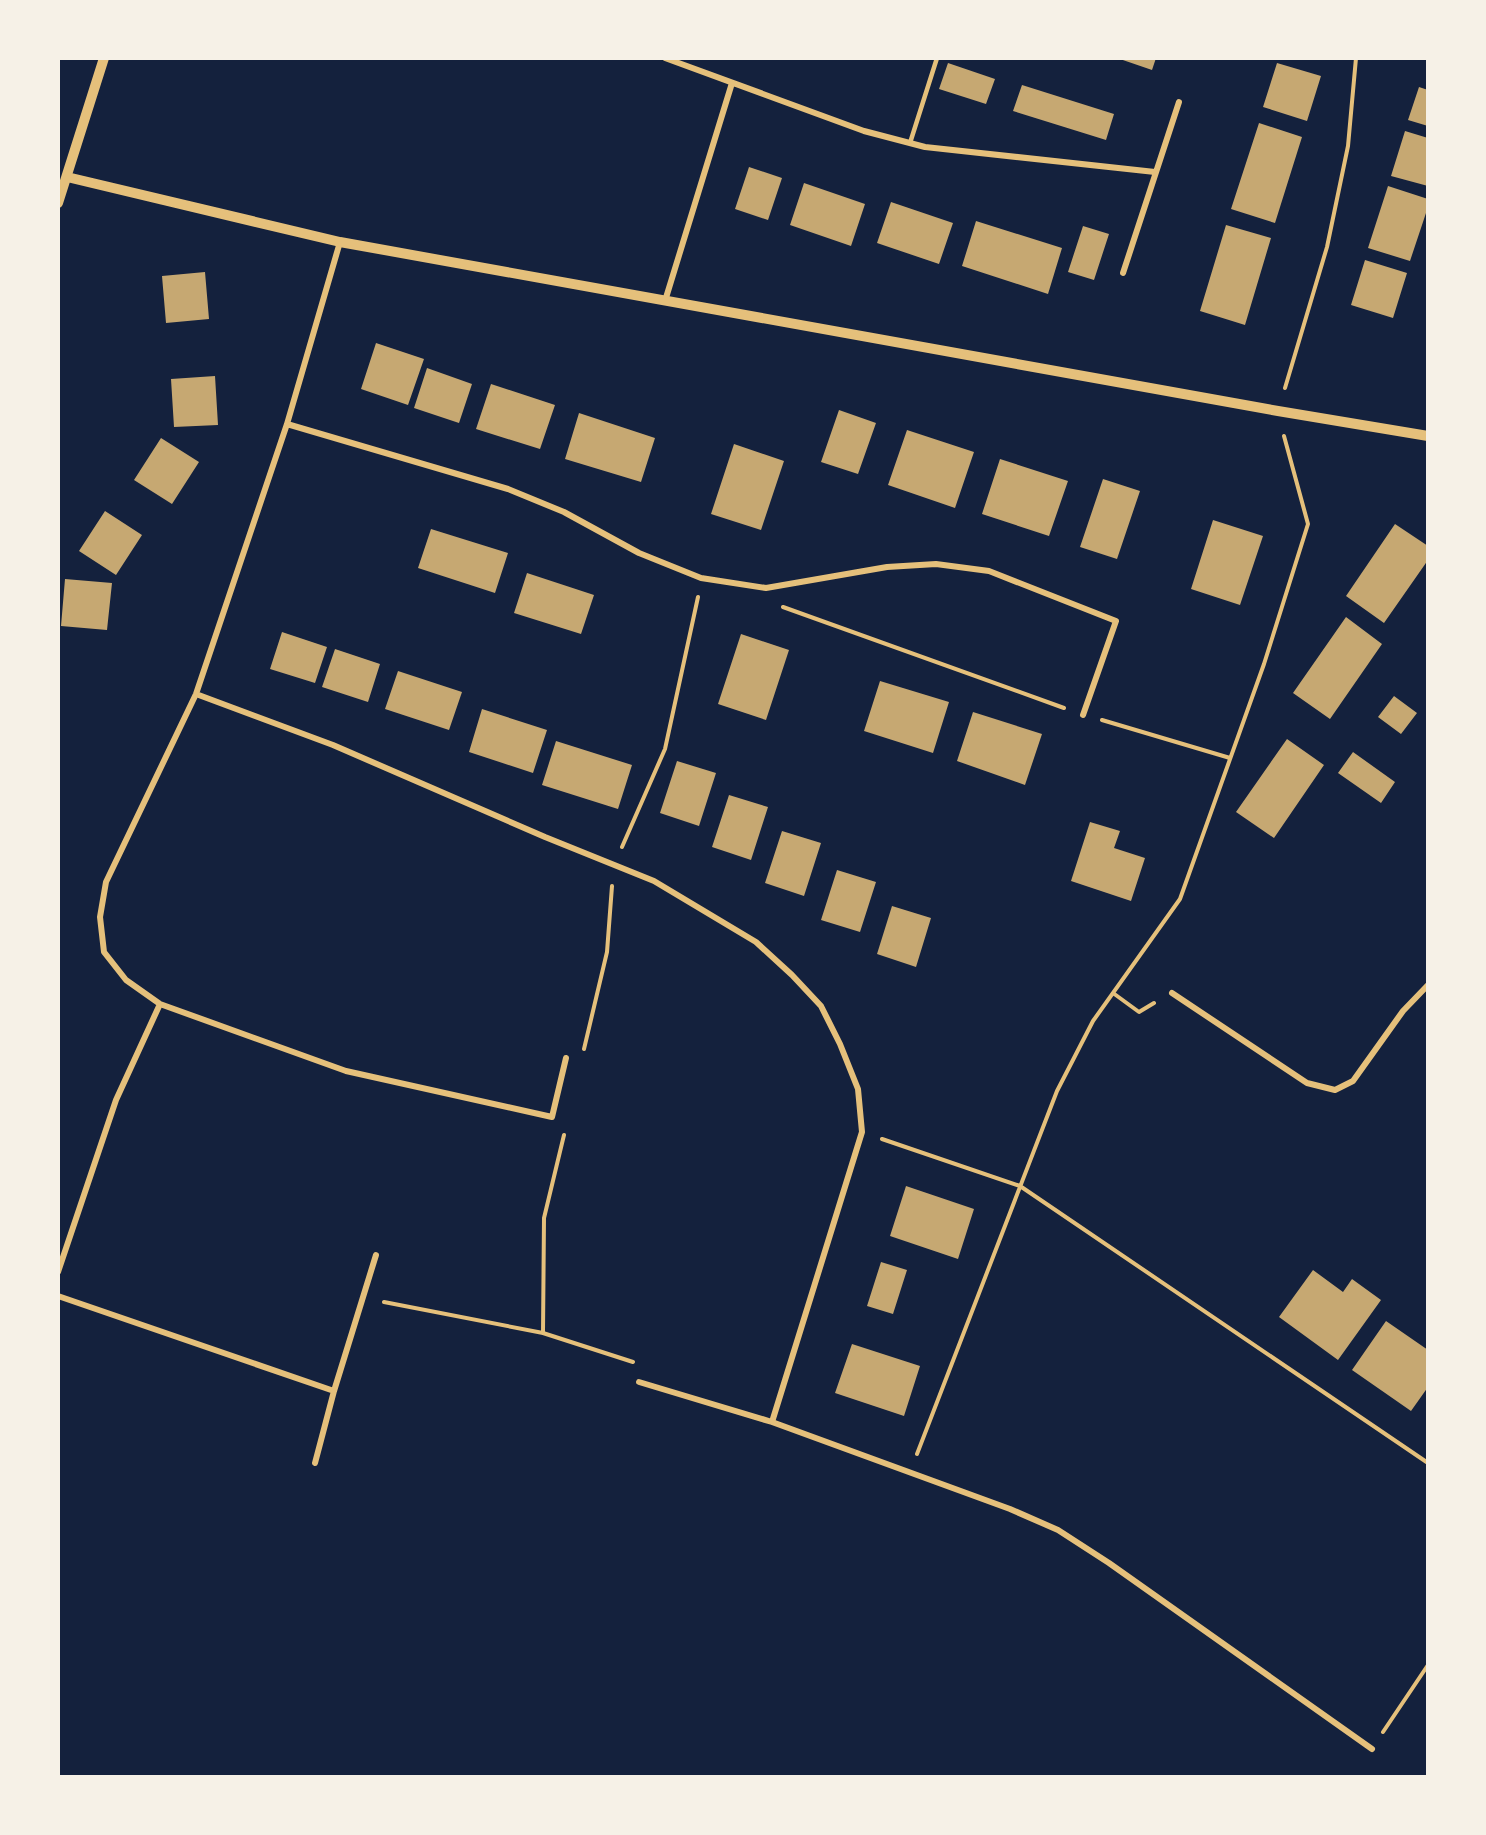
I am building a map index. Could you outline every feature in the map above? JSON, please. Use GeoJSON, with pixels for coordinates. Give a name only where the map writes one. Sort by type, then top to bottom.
{"type":"FeatureCollection","features":[{"type":"Feature","properties":{"kind":"street"},"geometry":{"type":"LineString","coordinates":[[58,203],[104,58]]}},
{"type":"Feature","properties":{"kind":"street"},"geometry":{"type":"LineString","coordinates":[[665,58],[864,131],[925,147],[1155,172]]}},
{"type":"Feature","properties":{"kind":"street"},"geometry":{"type":"LineString","coordinates":[[664,301],[732,83]]}},
{"type":"Feature","properties":{"kind":"street"},"geometry":{"type":"LineString","coordinates":[[1123,273],[1179,102]]}},
{"type":"Feature","properties":{"kind":"street"},"geometry":{"type":"LineString","coordinates":[[67,177],[340,242],[1428,436]]}},
{"type":"Feature","properties":{"kind":"street"},"geometry":{"type":"LineString","coordinates":[[340,242],[287,424],[196,694],[106,882],[100,917],[104,952],[126,980],[160,1004],[346,1071],[552,1117],[566,1058]]}},
{"type":"Feature","properties":{"kind":"street"},"geometry":{"type":"LineString","coordinates":[[287,424],[508,489],[564,512],[639,553],[701,578],[766,588],[887,567],[936,564],[988,571],[1116,621],[1083,715]]}},
{"type":"Feature","properties":{"kind":"street"},"geometry":{"type":"LineString","coordinates":[[196,694],[333,746],[654,881],[756,942],[821,1006],[840,1044],[858,1089],[862,1132],[772,1422]]}},
{"type":"Feature","properties":{"kind":"street"},"geometry":{"type":"LineString","coordinates":[[1172,993],[1307,1083],[1335,1090],[1353,1081],[1403,1011],[1428,985]]}},
{"type":"Feature","properties":{"kind":"street"},"geometry":{"type":"LineString","coordinates":[[58,1272],[116,1100],[160,1004]]}},
{"type":"Feature","properties":{"kind":"street"},"geometry":{"type":"LineString","coordinates":[[315,1463],[334,1391],[376,1255]]}},
{"type":"Feature","properties":{"kind":"street"},"geometry":{"type":"LineString","coordinates":[[58,1296],[334,1391]]}},
{"type":"Feature","properties":{"kind":"street"},"geometry":{"type":"LineString","coordinates":[[639,1382],[772,1422],[1010,1509],[1058,1530],[1109,1563],[1372,1749]]}},
{"type":"Feature","properties":{"kind":"lane"},"geometry":{"type":"LineString","coordinates":[[910,143],[938,58]]}},
{"type":"Feature","properties":{"kind":"path"},"geometry":{"type":"LineString","coordinates":[[909,1473],[1057,1090],[1093,1021],[1180,899],[1264,664],[1308,524],[1278,411],[1327,247],[1347,146],[1356,58]]}},
{"type":"Feature","properties":{"kind":"path"},"geometry":{"type":"LineString","coordinates":[[614,865],[665,749],[701,578]]}},
{"type":"Feature","properties":{"kind":"path"},"geometry":{"type":"LineString","coordinates":[[780,606],[1083,715],[1230,758]]}},
{"type":"Feature","properties":{"kind":"path"},"geometry":{"type":"LineString","coordinates":[[1113,993],[1139,1012],[1172,993]]}},
{"type":"Feature","properties":{"kind":"path"},"geometry":{"type":"LineString","coordinates":[[862,1132],[1020,1186],[1428,1463]]}},
{"type":"Feature","properties":{"kind":"path"},"geometry":{"type":"LineString","coordinates":[[363,1297],[543,1333],[642,1365],[639,1382]]}},
{"type":"Feature","properties":{"kind":"path"},"geometry":{"type":"LineString","coordinates":[[1372,1749],[1428,1665]]}},
{"type":"Feature","properties":{"kind":"building"},"geometry":{"type":"Polygon","coordinates":[[[1117,58],[1156,58],[1152,70],[1117,58]]]}},
{"type":"Feature","properties":{"kind":"building"},"geometry":{"type":"Polygon","coordinates":[[[948,63],[995,79],[986,104],[939,89],[948,63]]]}},
{"type":"Feature","properties":{"kind":"building"},"geometry":{"type":"Polygon","coordinates":[[[1277,63],[1321,76],[1307,121],[1263,107],[1277,63]]]}},
{"type":"Feature","properties":{"kind":"building"},"geometry":{"type":"Polygon","coordinates":[[[1022,85],[1114,114],[1106,140],[1013,111],[1022,85]]]}},
{"type":"Feature","properties":{"kind":"building"},"geometry":{"type":"Polygon","coordinates":[[[1419,87],[1428,90],[1428,126],[1408,120],[1419,87]]]}},
{"type":"Feature","properties":{"kind":"building"},"geometry":{"type":"Polygon","coordinates":[[[1259,123],[1302,137],[1275,223],[1231,209],[1259,123]]]}},
{"type":"Feature","properties":{"kind":"building"},"geometry":{"type":"Polygon","coordinates":[[[1405,131],[1428,138],[1428,186],[1391,176],[1405,131]]]}},
{"type":"Feature","properties":{"kind":"building"},"geometry":{"type":"Polygon","coordinates":[[[749,167],[782,178],[768,220],[735,209],[749,167]]]}},
{"type":"Feature","properties":{"kind":"building"},"geometry":{"type":"Polygon","coordinates":[[[804,183],[865,204],[851,246],[790,225],[804,183]]]}},
{"type":"Feature","properties":{"kind":"building"},"geometry":{"type":"Polygon","coordinates":[[[1388,186],[1428,199],[1428,207],[1410,261],[1368,248],[1388,186]]]}},
{"type":"Feature","properties":{"kind":"building"},"geometry":{"type":"Polygon","coordinates":[[[891,202],[953,223],[939,264],[877,243],[891,202]]]}},
{"type":"Feature","properties":{"kind":"building"},"geometry":{"type":"Polygon","coordinates":[[[976,221],[1062,248],[1048,294],[962,266],[976,221]]]}},
{"type":"Feature","properties":{"kind":"building"},"geometry":{"type":"Polygon","coordinates":[[[1226,225],[1271,238],[1245,325],[1200,311],[1226,225]]]}},
{"type":"Feature","properties":{"kind":"building"},"geometry":{"type":"Polygon","coordinates":[[[1083,226],[1109,234],[1094,280],[1068,272],[1083,226]]]}},
{"type":"Feature","properties":{"kind":"building"},"geometry":{"type":"Polygon","coordinates":[[[1365,260],[1407,273],[1393,318],[1351,305],[1365,260]]]}},
{"type":"Feature","properties":{"kind":"building"},"geometry":{"type":"Polygon","coordinates":[[[205,272],[209,319],[166,323],[162,276],[205,272]]]}},
{"type":"Feature","properties":{"kind":"building"},"geometry":{"type":"Polygon","coordinates":[[[376,343],[424,359],[408,405],[361,389],[376,343]]]}},
{"type":"Feature","properties":{"kind":"building"},"geometry":{"type":"Polygon","coordinates":[[[427,368],[472,384],[459,423],[414,408],[427,368]]]}},
{"type":"Feature","properties":{"kind":"building"},"geometry":{"type":"Polygon","coordinates":[[[215,376],[218,425],[174,427],[171,379],[215,376]]]}},
{"type":"Feature","properties":{"kind":"building"},"geometry":{"type":"Polygon","coordinates":[[[491,384],[555,405],[540,449],[476,429],[491,384]]]}},
{"type":"Feature","properties":{"kind":"building"},"geometry":{"type":"Polygon","coordinates":[[[839,410],[876,423],[858,474],[821,462],[839,410]]]}},
{"type":"Feature","properties":{"kind":"building"},"geometry":{"type":"Polygon","coordinates":[[[579,413],[655,438],[641,482],[565,459],[579,413]]]}},
{"type":"Feature","properties":{"kind":"building"},"geometry":{"type":"Polygon","coordinates":[[[907,430],[974,452],[955,508],[888,485],[907,430]]]}},
{"type":"Feature","properties":{"kind":"building"},"geometry":{"type":"Polygon","coordinates":[[[161,438],[199,462],[172,504],[134,480],[161,438]]]}},
{"type":"Feature","properties":{"kind":"building"},"geometry":{"type":"Polygon","coordinates":[[[734,444],[784,461],[761,530],[711,514],[734,444]]]}},
{"type":"Feature","properties":{"kind":"building"},"geometry":{"type":"Polygon","coordinates":[[[1000,459],[1068,481],[1049,536],[982,514],[1000,459]]]}},
{"type":"Feature","properties":{"kind":"building"},"geometry":{"type":"Polygon","coordinates":[[[1103,479],[1140,491],[1117,559],[1080,547],[1103,479]]]}},
{"type":"Feature","properties":{"kind":"building"},"geometry":{"type":"Polygon","coordinates":[[[105,511],[142,535],[116,575],[79,551],[105,511]]]}},
{"type":"Feature","properties":{"kind":"building"},"geometry":{"type":"Polygon","coordinates":[[[1213,520],[1263,536],[1240,605],[1191,589],[1213,520]]]}},
{"type":"Feature","properties":{"kind":"building"},"geometry":{"type":"Polygon","coordinates":[[[1395,524],[1428,546],[1428,560],[1384,623],[1346,596],[1395,524]]]}},
{"type":"Feature","properties":{"kind":"building"},"geometry":{"type":"Polygon","coordinates":[[[431,529],[508,553],[495,593],[418,568],[431,529]]]}},
{"type":"Feature","properties":{"kind":"building"},"geometry":{"type":"Polygon","coordinates":[[[527,573],[594,595],[581,634],[514,613],[527,573]]]}},
{"type":"Feature","properties":{"kind":"building"},"geometry":{"type":"Polygon","coordinates":[[[65,579],[112,583],[107,630],[61,626],[65,579]]]}},
{"type":"Feature","properties":{"kind":"building"},"geometry":{"type":"Polygon","coordinates":[[[1346,617],[1382,644],[1330,719],[1293,693],[1346,617]]]}},
{"type":"Feature","properties":{"kind":"building"},"geometry":{"type":"Polygon","coordinates":[[[282,632],[327,647],[315,683],[270,669],[282,632]]]}},
{"type":"Feature","properties":{"kind":"building"},"geometry":{"type":"Polygon","coordinates":[[[741,634],[789,650],[766,720],[718,704],[741,634]]]}},
{"type":"Feature","properties":{"kind":"building"},"geometry":{"type":"Polygon","coordinates":[[[335,649],[380,664],[368,702],[322,687],[335,649]]]}},
{"type":"Feature","properties":{"kind":"building"},"geometry":{"type":"Polygon","coordinates":[[[398,671],[462,692],[449,730],[385,709],[398,671]]]}},
{"type":"Feature","properties":{"kind":"building"},"geometry":{"type":"Polygon","coordinates":[[[880,681],[949,702],[933,753],[864,731],[880,681]]]}},
{"type":"Feature","properties":{"kind":"building"},"geometry":{"type":"Polygon","coordinates":[[[1394,696],[1417,713],[1401,734],[1378,717],[1394,696]]]}},
{"type":"Feature","properties":{"kind":"building"},"geometry":{"type":"Polygon","coordinates":[[[482,709],[547,730],[533,773],[469,752],[482,709]]]}},
{"type":"Feature","properties":{"kind":"building"},"geometry":{"type":"Polygon","coordinates":[[[973,712],[1042,734],[1025,785],[957,761],[973,712]]]}},
{"type":"Feature","properties":{"kind":"building"},"geometry":{"type":"Polygon","coordinates":[[[1287,739],[1324,765],[1274,838],[1236,812],[1287,739]]]}},
{"type":"Feature","properties":{"kind":"building"},"geometry":{"type":"Polygon","coordinates":[[[556,741],[632,765],[618,809],[542,785],[556,741]]]}},
{"type":"Feature","properties":{"kind":"building"},"geometry":{"type":"Polygon","coordinates":[[[1353,752],[1395,782],[1381,803],[1338,773],[1353,752]]]}},
{"type":"Feature","properties":{"kind":"building"},"geometry":{"type":"Polygon","coordinates":[[[677,761],[716,773],[699,826],[660,813],[677,761]]]}},
{"type":"Feature","properties":{"kind":"building"},"geometry":{"type":"Polygon","coordinates":[[[729,795],[768,807],[751,860],[712,847],[729,795]]]}},
{"type":"Feature","properties":{"kind":"building"},"geometry":{"type":"Polygon","coordinates":[[[1090,822],[1120,831],[1114,848],[1145,858],[1131,901],[1071,881],[1090,822]]]}},
{"type":"Feature","properties":{"kind":"building"},"geometry":{"type":"Polygon","coordinates":[[[782,831],[821,843],[804,896],[765,883],[782,831]]]}},
{"type":"Feature","properties":{"kind":"building"},"geometry":{"type":"Polygon","coordinates":[[[837,870],[876,882],[860,932],[821,920],[837,870]]]}},
{"type":"Feature","properties":{"kind":"building"},"geometry":{"type":"Polygon","coordinates":[[[892,906],[931,918],[916,967],[877,954],[892,906]]]}},
{"type":"Feature","properties":{"kind":"building"},"geometry":{"type":"Polygon","coordinates":[[[906,1186],[974,1209],[958,1259],[890,1236],[906,1186]]]}},
{"type":"Feature","properties":{"kind":"building"},"geometry":{"type":"Polygon","coordinates":[[[881,1262],[907,1270],[893,1314],[867,1306],[881,1262]]]}},
{"type":"Feature","properties":{"kind":"building"},"geometry":{"type":"Polygon","coordinates":[[[1313,1270],[1343,1292],[1352,1279],[1381,1300],[1338,1360],[1279,1317],[1313,1270]]]}},
{"type":"Feature","properties":{"kind":"building"},"geometry":{"type":"Polygon","coordinates":[[[1386,1321],[1428,1350],[1428,1387],[1411,1411],[1352,1370],[1386,1321]]]}},
{"type":"Feature","properties":{"kind":"building"},"geometry":{"type":"Polygon","coordinates":[[[852,1344],[920,1366],[904,1416],[835,1393],[852,1344]]]}}]}
